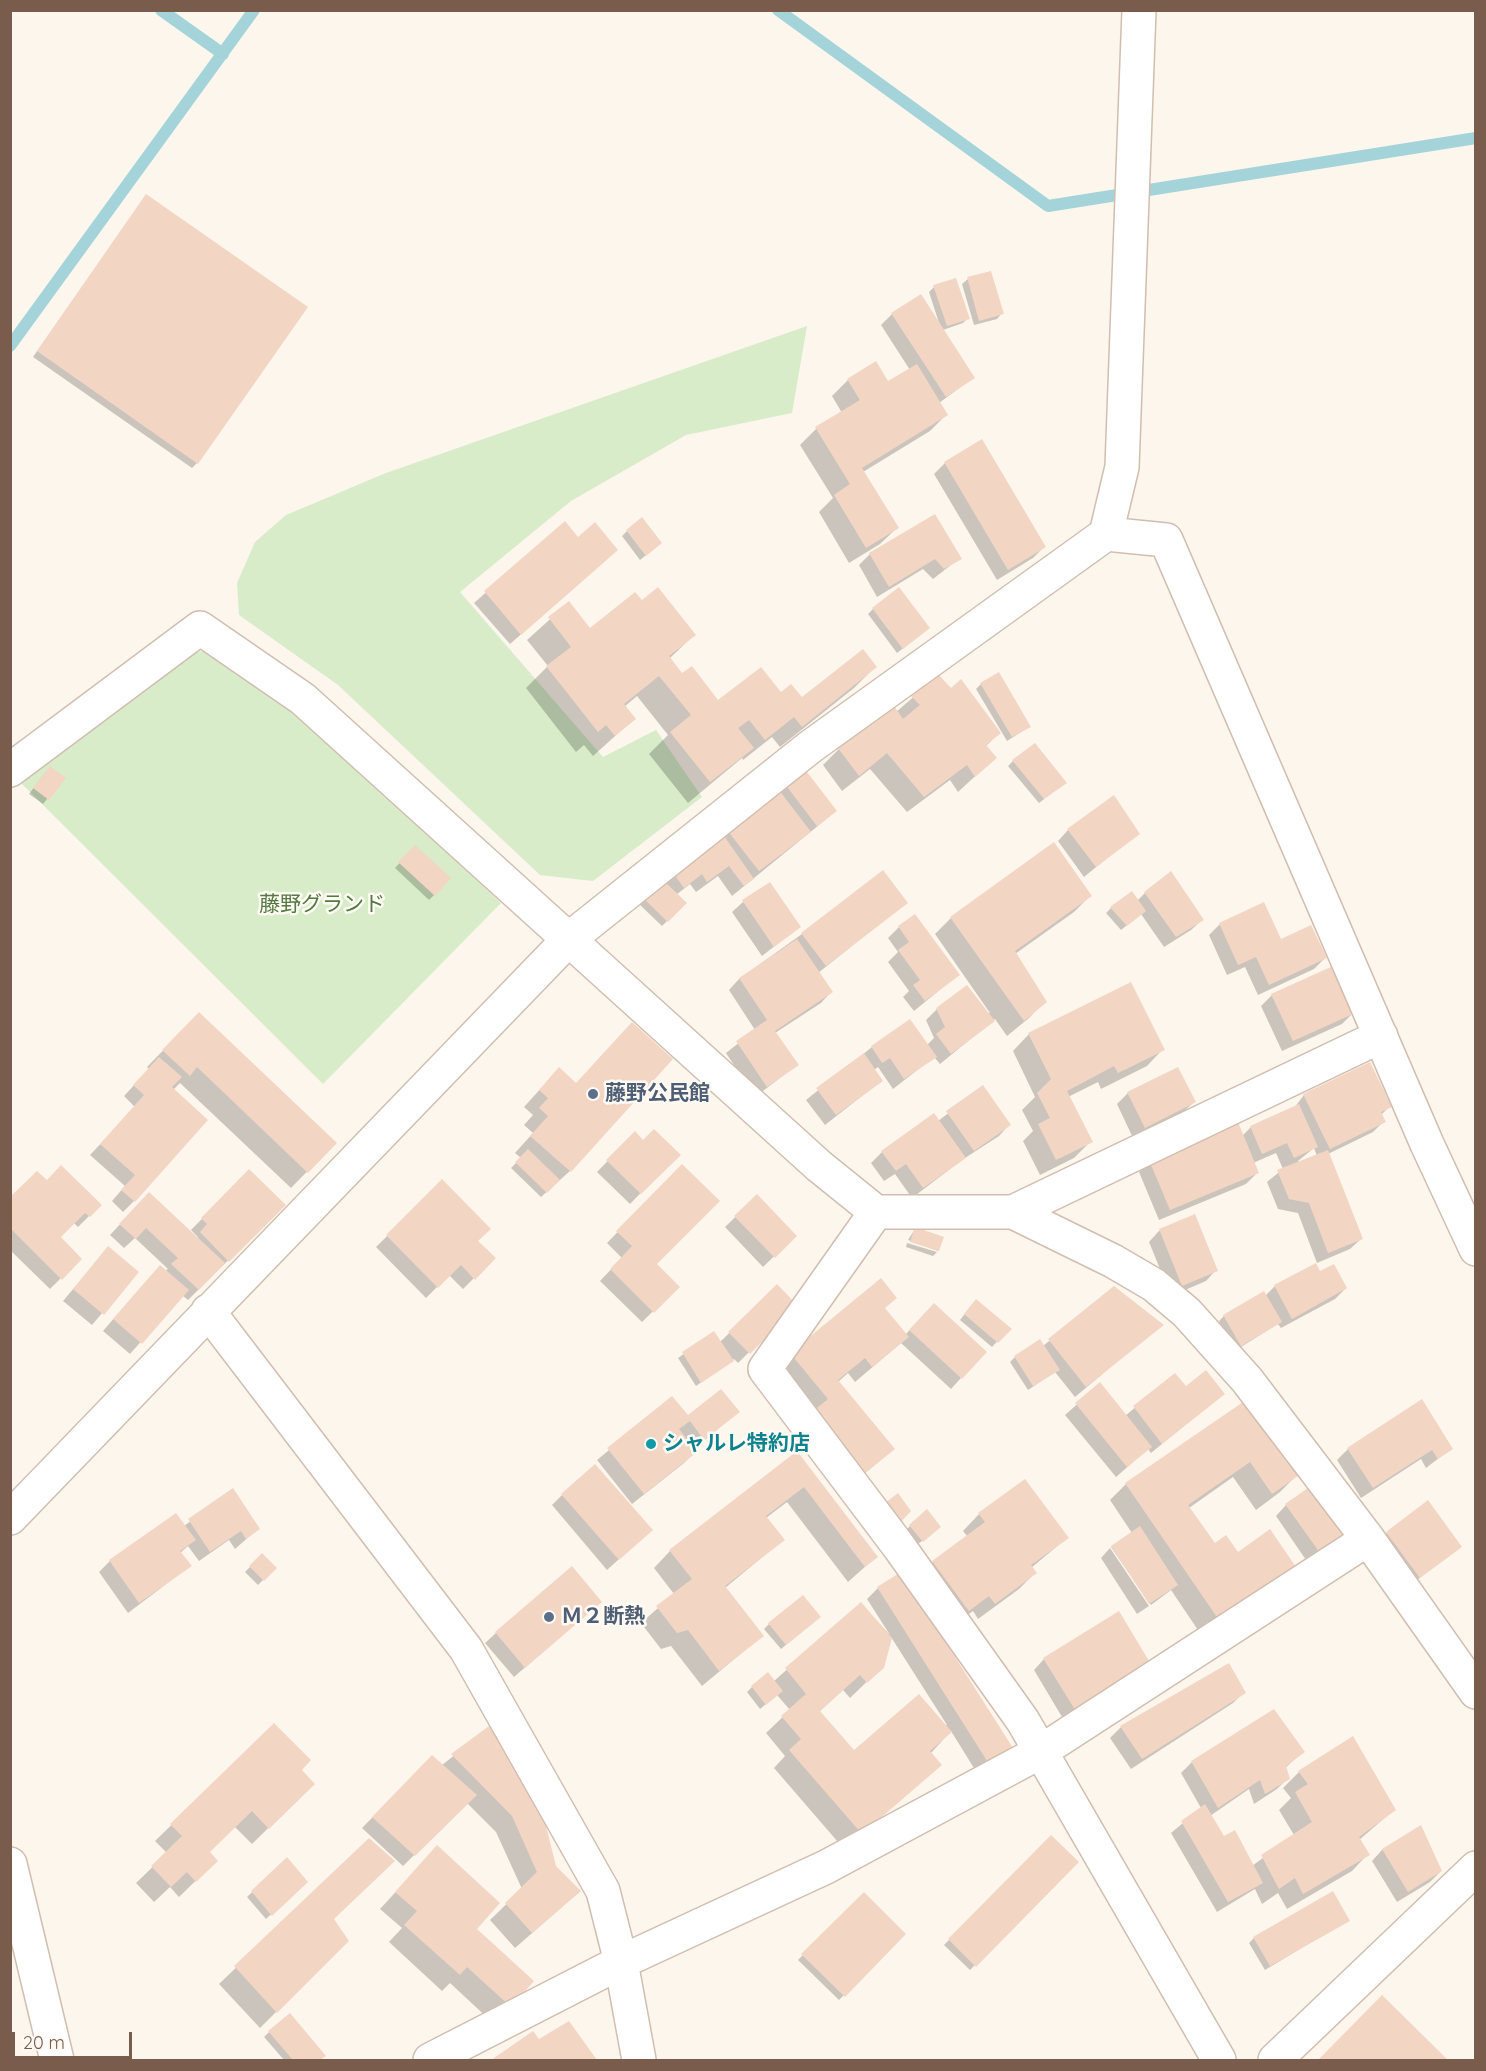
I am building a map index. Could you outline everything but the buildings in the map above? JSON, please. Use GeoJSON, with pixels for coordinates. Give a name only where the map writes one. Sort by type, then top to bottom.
{"type":"FeatureCollection","features":[{"type":"Feature","properties":{"kind":"street"},"geometry":{"type":"LineString","coordinates":[[10,1518],[569,939],[810,747],[1106,534],[1122,467],[1139,10]]}},
{"type":"Feature","properties":{"kind":"street"},"geometry":{"type":"LineString","coordinates":[[1106,534],[1166,540],[1476,1249]]}},
{"type":"Feature","properties":{"kind":"street"},"geometry":{"type":"LineString","coordinates":[[10,771],[200,628],[303,699],[819,1166],[876,1212],[1013,1212],[1381,1036]]}},
{"type":"Feature","properties":{"kind":"street"},"geometry":{"type":"LineString","coordinates":[[876,1212],[765,1369],[906,1557],[1023,1721],[1219,2061]]}},
{"type":"Feature","properties":{"kind":"street"},"geometry":{"type":"LineString","coordinates":[[1013,1212],[1113,1261],[1154,1285],[1187,1313],[1247,1380],[1368,1539],[1476,1692]]}},
{"type":"Feature","properties":{"kind":"street"},"geometry":{"type":"LineString","coordinates":[[208,1311],[466,1648],[603,1892],[621,1962],[639,2061]]}},
{"type":"Feature","properties":{"kind":"street"},"geometry":{"type":"LineString","coordinates":[[430,2061],[621,1962],[826,1867],[1040,1752],[1368,1539]]}},
{"type":"Feature","properties":{"kind":"street"},"geometry":{"type":"LineString","coordinates":[[10,1864],[57,2061]]}},
{"type":"Feature","properties":{"kind":"street"},"geometry":{"type":"LineString","coordinates":[[1275,2061],[1476,1868]]}},
{"type":"Feature","properties":{"kind":"green space"},"geometry":{"type":"Polygon","coordinates":[[[807,326],[792,413],[686,435],[571,501],[460,592],[603,757],[656,730],[702,797],[593,881],[540,875],[338,685],[239,615],[237,583],[255,542],[286,515],[386,473],[807,326]]]}},
{"type":"Feature","properties":{"kind":"green space","name":"藤野グランド"},"geometry":{"type":"Polygon","coordinates":[[[209,650],[328,739],[501,903],[323,1084],[20,782],[193,653],[209,650]]]}},
{"type":"Feature","properties":{"kind":"waterway"},"geometry":{"type":"LineString","coordinates":[[161,10],[223,54]]}},
{"type":"Feature","properties":{"kind":"waterway"},"geometry":{"type":"LineString","coordinates":[[10,346],[254,10]]}},
{"type":"Feature","properties":{"kind":"waterway"},"geometry":{"type":"LineString","coordinates":[[778,10],[1048,206],[1476,138]]}},
{"type":"Feature","properties":{"kind":"place","name":"藤野公民館"},"geometry":{"type":"Point","coordinates":[593,1094]}},
{"type":"Feature","properties":{"kind":"place","name":"シャルレ特約店"},"geometry":{"type":"Point","coordinates":[651,1444]}},
{"type":"Feature","properties":{"kind":"place","name":"Ｍ２断熱"},"geometry":{"type":"Point","coordinates":[549,1617]}}]}
